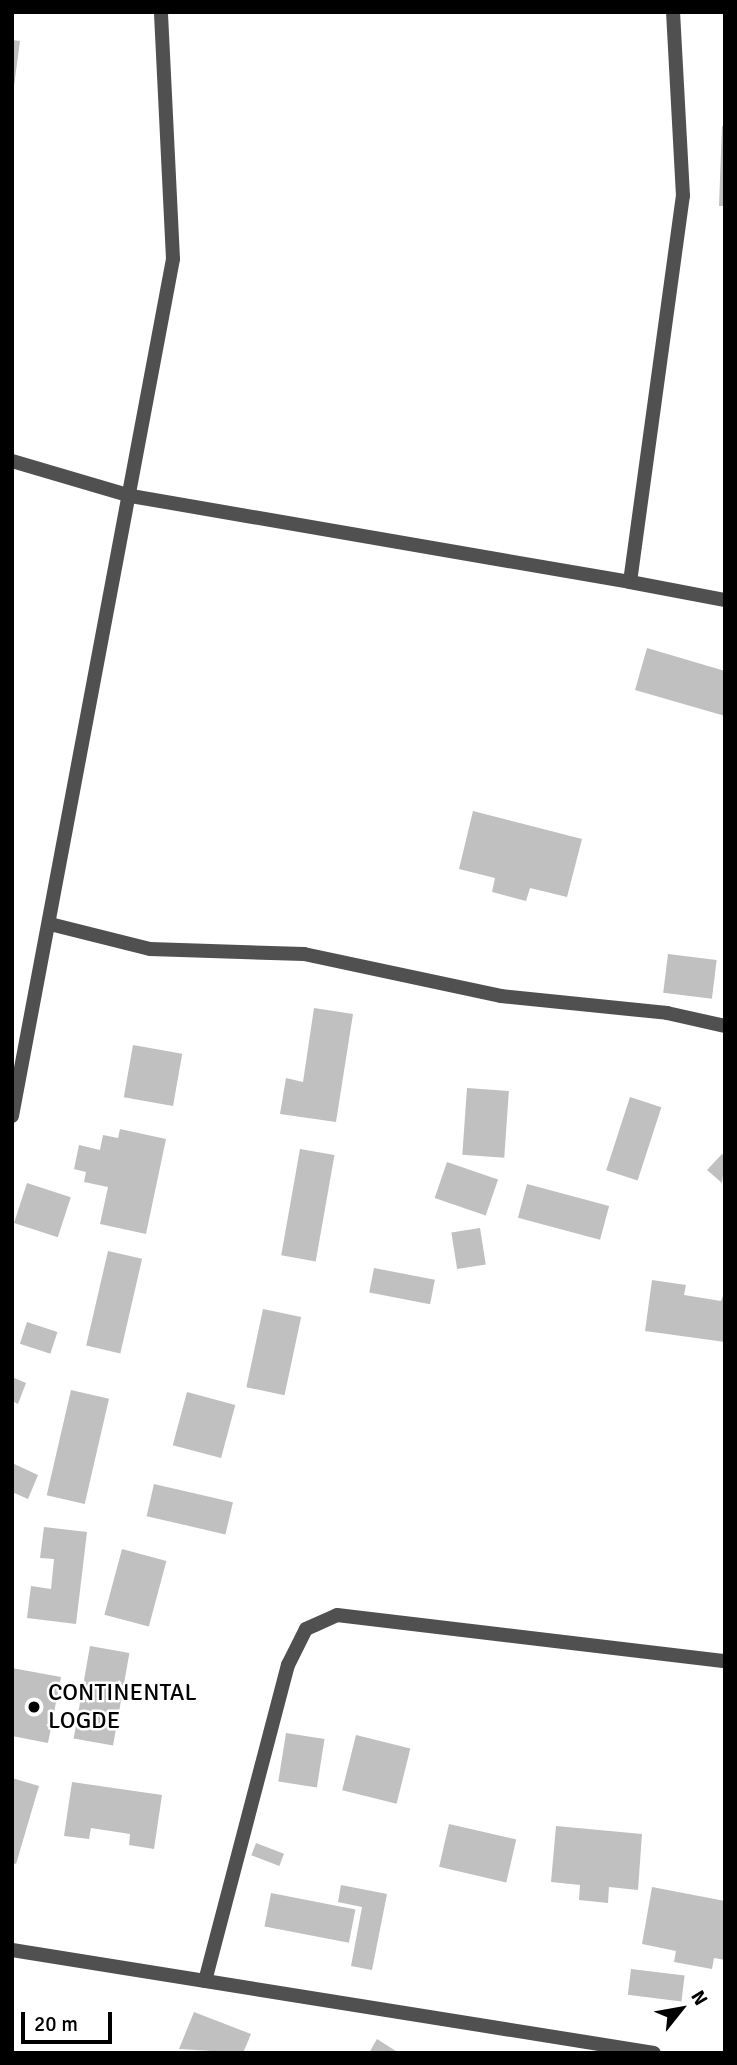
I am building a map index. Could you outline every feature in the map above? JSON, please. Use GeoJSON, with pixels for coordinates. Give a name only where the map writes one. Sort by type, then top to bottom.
{"type":"FeatureCollection","features":[{"type":"Feature","properties":{"kind":"street"},"geometry":{"type":"LineString","coordinates":[[12,1116],[131,496],[173,259],[161,12]]}},
{"type":"Feature","properties":{"kind":"street"},"geometry":{"type":"LineString","coordinates":[[630,583],[683,196],[673,12]]}},
{"type":"Feature","properties":{"kind":"street"},"geometry":{"type":"LineString","coordinates":[[12,461],[131,496],[725,600]]}},
{"type":"Feature","properties":{"kind":"street"},"geometry":{"type":"LineString","coordinates":[[50,924],[150,949],[304,954],[501,996],[725,1026]]}},
{"type":"Feature","properties":{"kind":"street"},"geometry":{"type":"LineString","coordinates":[[205,1981],[288,1665],[306,1629],[337,1615],[725,1661]]}},
{"type":"Feature","properties":{"kind":"street"},"geometry":{"type":"LineString","coordinates":[[12,1950],[654,2053]]}},
{"type":"Feature","properties":{"kind":"building"},"geometry":{"type":"Polygon","coordinates":[[[12,40],[20,41],[14,86],[12,86],[12,40]]]}},
{"type":"Feature","properties":{"kind":"building"},"geometry":{"type":"Polygon","coordinates":[[[722,126],[725,126],[725,206],[719,206],[722,126]]]}},
{"type":"Feature","properties":{"kind":"building"},"geometry":{"type":"Polygon","coordinates":[[[647,648],[725,671],[725,716],[635,690],[647,648]]]}},
{"type":"Feature","properties":{"kind":"building"},"geometry":{"type":"Polygon","coordinates":[[[473,811],[582,839],[567,897],[530,888],[526,901],[492,892],[495,878],[459,869],[473,811]]]}},
{"type":"Feature","properties":{"kind":"building"},"geometry":{"type":"Polygon","coordinates":[[[668,954],[717,960],[712,999],[663,993],[668,954]]]}},
{"type":"Feature","properties":{"kind":"building"},"geometry":{"type":"Polygon","coordinates":[[[314,1008],[353,1014],[336,1122],[280,1114],[286,1078],[303,1082],[314,1008]]]}},
{"type":"Feature","properties":{"kind":"building"},"geometry":{"type":"Polygon","coordinates":[[[133,1045],[182,1054],[173,1106],[124,1097],[133,1045]]]}},
{"type":"Feature","properties":{"kind":"building"},"geometry":{"type":"Polygon","coordinates":[[[467,1088],[509,1091],[504,1158],[462,1155],[467,1088]]]}},
{"type":"Feature","properties":{"kind":"building"},"geometry":{"type":"Polygon","coordinates":[[[630,1097],[661,1107],[638,1180],[606,1170],[630,1097]]]}},
{"type":"Feature","properties":{"kind":"building"},"geometry":{"type":"Polygon","coordinates":[[[120,1129],[166,1139],[146,1234],[100,1224],[108,1187],[84,1182],[86,1172],[74,1169],[79,1145],[100,1150],[103,1135],[118,1138],[120,1129]]]}},
{"type":"Feature","properties":{"kind":"building"},"geometry":{"type":"Polygon","coordinates":[[[300,1149],[334,1155],[316,1261],[281,1255],[300,1149]]]}},
{"type":"Feature","properties":{"kind":"building"},"geometry":{"type":"Polygon","coordinates":[[[722,1154],[725,1156],[722,1183],[707,1170],[722,1154]]]}},
{"type":"Feature","properties":{"kind":"building"},"geometry":{"type":"Polygon","coordinates":[[[447,1162],[498,1180],[486,1216],[435,1198],[447,1162]]]}},
{"type":"Feature","properties":{"kind":"building"},"geometry":{"type":"Polygon","coordinates":[[[27,1183],[71,1197],[58,1237],[14,1223],[27,1183]]]}},
{"type":"Feature","properties":{"kind":"building"},"geometry":{"type":"Polygon","coordinates":[[[527,1184],[609,1206],[600,1240],[518,1218],[527,1184]]]}},
{"type":"Feature","properties":{"kind":"building"},"geometry":{"type":"Polygon","coordinates":[[[480,1228],[486,1265],[457,1269],[451,1233],[480,1228]]]}},
{"type":"Feature","properties":{"kind":"building"},"geometry":{"type":"Polygon","coordinates":[[[108,1251],[142,1259],[120,1353],[86,1346],[108,1251]]]}},
{"type":"Feature","properties":{"kind":"building"},"geometry":{"type":"Polygon","coordinates":[[[374,1268],[435,1280],[430,1304],[369,1293],[374,1268]]]}},
{"type":"Feature","properties":{"kind":"building"},"geometry":{"type":"Polygon","coordinates":[[[652,1280],[686,1285],[684,1295],[721,1301],[725,1291],[725,1342],[645,1331],[652,1280]]]}},
{"type":"Feature","properties":{"kind":"building"},"geometry":{"type":"Polygon","coordinates":[[[263,1309],[301,1317],[285,1395],[246,1387],[263,1309]]]}},
{"type":"Feature","properties":{"kind":"building"},"geometry":{"type":"Polygon","coordinates":[[[27,1322],[57,1332],[50,1354],[20,1344],[27,1322]]]}},
{"type":"Feature","properties":{"kind":"building"},"geometry":{"type":"Polygon","coordinates":[[[12,1377],[26,1383],[18,1404],[12,1401],[12,1377]]]}},
{"type":"Feature","properties":{"kind":"building"},"geometry":{"type":"Polygon","coordinates":[[[71,1390],[109,1399],[85,1504],[47,1495],[71,1390]]]}},
{"type":"Feature","properties":{"kind":"building"},"geometry":{"type":"Polygon","coordinates":[[[187,1392],[235,1405],[221,1458],[173,1445],[187,1392]]]}},
{"type":"Feature","properties":{"kind":"building"},"geometry":{"type":"Polygon","coordinates":[[[12,1463],[38,1475],[28,1499],[12,1492],[12,1463]]]}},
{"type":"Feature","properties":{"kind":"building"},"geometry":{"type":"Polygon","coordinates":[[[154,1484],[233,1502],[226,1534],[147,1516],[154,1484]]]}},
{"type":"Feature","properties":{"kind":"building"},"geometry":{"type":"Polygon","coordinates":[[[44,1527],[87,1532],[76,1624],[27,1618],[31,1586],[51,1589],[54,1559],[40,1558],[44,1527]]]}},
{"type":"Feature","properties":{"kind":"building"},"geometry":{"type":"Polygon","coordinates":[[[122,1549],[166,1561],[149,1627],[104,1615],[122,1549]]]}},
{"type":"Feature","properties":{"kind":"building"},"geometry":{"type":"Polygon","coordinates":[[[90,1646],[129,1653],[113,1746],[74,1739],[90,1646]]]}},
{"type":"Feature","properties":{"kind":"building","name":"CONTINENTAL LOGDE"},"geometry":{"type":"Polygon","coordinates":[[[12,1668],[61,1677],[48,1743],[12,1736],[12,1668]]]}},
{"type":"Feature","properties":{"kind":"building"},"geometry":{"type":"Polygon","coordinates":[[[286,1733],[325,1739],[317,1787],[278,1781],[286,1733]]]}},
{"type":"Feature","properties":{"kind":"building"},"geometry":{"type":"Polygon","coordinates":[[[356,1735],[410,1749],[397,1804],[342,1790],[356,1735]]]}},
{"type":"Feature","properties":{"kind":"building"},"geometry":{"type":"Polygon","coordinates":[[[12,1778],[39,1786],[16,1864],[12,1863],[12,1778]]]}},
{"type":"Feature","properties":{"kind":"building"},"geometry":{"type":"Polygon","coordinates":[[[72,1782],[162,1795],[154,1849],[129,1845],[130,1834],[91,1828],[89,1839],[64,1836],[72,1782]]]}},
{"type":"Feature","properties":{"kind":"building"},"geometry":{"type":"Polygon","coordinates":[[[449,1824],[516,1840],[506,1882],[439,1867],[449,1824]]]}},
{"type":"Feature","properties":{"kind":"building"},"geometry":{"type":"Polygon","coordinates":[[[556,1826],[642,1834],[638,1890],[609,1887],[608,1903],[579,1900],[580,1885],[551,1882],[556,1826]]]}},
{"type":"Feature","properties":{"kind":"building"},"geometry":{"type":"Polygon","coordinates":[[[256,1843],[284,1854],[279,1866],[251,1855],[256,1843]]]}},
{"type":"Feature","properties":{"kind":"building"},"geometry":{"type":"Polygon","coordinates":[[[341,1885],[387,1894],[372,1970],[351,1966],[362,1907],[338,1902],[341,1885]]]}},
{"type":"Feature","properties":{"kind":"building"},"geometry":{"type":"Polygon","coordinates":[[[652,1887],[725,1901],[725,1960],[714,1958],[712,1969],[674,1962],[676,1951],[642,1944],[652,1887]]]}},
{"type":"Feature","properties":{"kind":"building"},"geometry":{"type":"Polygon","coordinates":[[[271,1893],[355,1909],[349,1943],[265,1926],[271,1893]]]}},
{"type":"Feature","properties":{"kind":"building"},"geometry":{"type":"Polygon","coordinates":[[[631,1969],[685,1976],[681,2001],[628,1995],[631,1969]]]}},
{"type":"Feature","properties":{"kind":"building"},"geometry":{"type":"Polygon","coordinates":[[[194,2012],[251,2034],[243,2053],[179,2049],[194,2012]]]}},
{"type":"Feature","properties":{"kind":"building"},"geometry":{"type":"Polygon","coordinates":[[[377,2039],[399,2053],[369,2053],[377,2039]]]}},
{"type":"Feature","properties":{"kind":"place","name":"CONTINENTAL LOGDE"},"geometry":{"type":"Point","coordinates":[34,1707]}}]}
